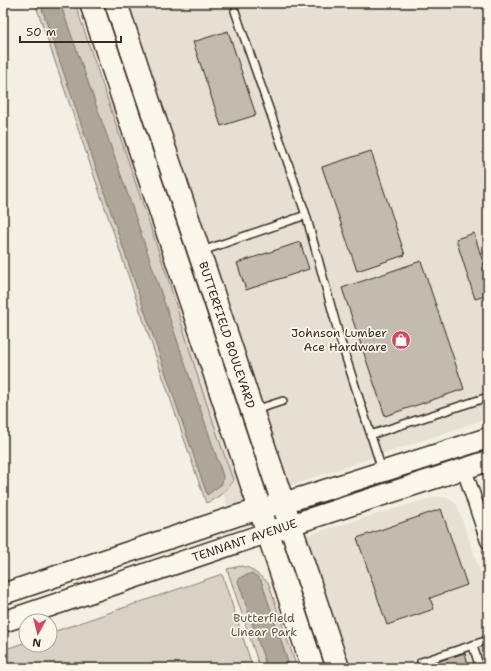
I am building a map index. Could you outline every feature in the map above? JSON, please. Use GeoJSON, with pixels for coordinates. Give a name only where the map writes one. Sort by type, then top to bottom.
{"type":"FeatureCollection","features":[{"type":"Feature","properties":{"kind":"main road","name":"BUTTERFIELD BOULEVARD"},"geometry":{"type":"LineString","coordinates":[[91,3],[313,668]]}},
{"type":"Feature","properties":{"kind":"main road","name":"BUTTERFIELD BOULEVARD"},"geometry":{"type":"LineString","coordinates":[[116,3],[338,668]]}},
{"type":"Feature","properties":{"kind":"main road","name":"TENNANT AVENUE"},"geometry":{"type":"LineString","coordinates":[[3,594],[260,509],[488,438]]}},
{"type":"Feature","properties":{"kind":"main road","name":"TENNANT AVENUE"},"geometry":{"type":"LineString","coordinates":[[3,622],[290,525],[488,461]]}},
{"type":"Feature","properties":{"kind":"street"},"geometry":{"type":"LineString","coordinates":[[464,469],[488,541]]}},
{"type":"Feature","properties":{"kind":"lane"},"geometry":{"type":"LineString","coordinates":[[235,11],[306,215],[340,339],[382,472]]}},
{"type":"Feature","properties":{"kind":"lane"},"geometry":{"type":"LineString","coordinates":[[199,252],[306,215]]}},
{"type":"Feature","properties":{"kind":"lane"},"geometry":{"type":"LineString","coordinates":[[370,434],[488,397]]}},
{"type":"Feature","properties":{"kind":"lane"},"geometry":{"type":"LineString","coordinates":[[252,411],[283,401]]}},
{"type":"Feature","properties":{"kind":"lane"},"geometry":{"type":"LineString","coordinates":[[423,668],[421,662],[488,640]]}},
{"type":"Feature","properties":{"kind":"lane"},"geometry":{"type":"LineString","coordinates":[[473,646],[480,668]]}},
{"type":"Feature","properties":{"kind":"shaded area"},"geometry":{"type":"Polygon","coordinates":[[[40,3],[60,3],[128,195],[223,476],[222,484],[207,495],[40,3]]]}},
{"type":"Feature","properties":{"kind":"shaded area"},"geometry":{"type":"Polygon","coordinates":[[[125,3],[488,3],[488,418],[228,507],[94,100],[138,92],[125,3]]]}},
{"type":"Feature","properties":{"kind":"shaded area"},"geometry":{"type":"Polygon","coordinates":[[[434,497],[445,497],[457,505],[488,594],[488,668],[352,668],[304,536],[434,497]]]}},
{"type":"Feature","properties":{"kind":"shaded area"},"geometry":{"type":"Polygon","coordinates":[[[252,573],[261,580],[290,668],[267,668],[238,581],[241,577],[252,573]]]}},
{"type":"Feature","properties":{"kind":"green space"},"geometry":{"type":"Polygon","coordinates":[[[35,3],[75,3],[168,279],[201,387],[233,480],[228,488],[221,494],[206,503],[35,3]]]}},
{"type":"Feature","properties":{"kind":"green space","name":"Butterfield Linear Park"},"geometry":{"type":"Polygon","coordinates":[[[241,566],[249,568],[268,582],[297,668],[260,668],[227,569],[241,566]]]}},
{"type":"Feature","properties":{"kind":"green space"},"geometry":{"type":"Polygon","coordinates":[[[222,574],[253,668],[3,668],[3,650],[18,645],[18,653],[58,653],[58,630],[222,574]]]}},
{"type":"Feature","properties":{"kind":"building"},"geometry":{"type":"Polygon","coordinates":[[[228,31],[256,115],[221,126],[193,42],[228,31]]]}},
{"type":"Feature","properties":{"kind":"building"},"geometry":{"type":"Polygon","coordinates":[[[371,151],[405,255],[357,271],[322,167],[371,151]]]}},
{"type":"Feature","properties":{"kind":"building"},"geometry":{"type":"Polygon","coordinates":[[[474,233],[488,279],[488,295],[475,299],[456,239],[474,233]]]}},
{"type":"Feature","properties":{"kind":"building"},"geometry":{"type":"Polygon","coordinates":[[[300,242],[309,269],[246,290],[237,263],[300,242]]]}},
{"type":"Feature","properties":{"kind":"building"},"geometry":{"type":"Polygon","coordinates":[[[421,261],[464,389],[385,416],[342,288],[421,261]]]}},
{"type":"Feature","properties":{"kind":"building"},"geometry":{"type":"Polygon","coordinates":[[[441,509],[467,585],[430,598],[434,609],[387,625],[357,538],[441,509]]]}},
{"type":"Feature","properties":{"kind":"building"},"geometry":{"type":"Polygon","coordinates":[[[465,653],[469,668],[441,668],[439,661],[465,653]]]}},
{"type":"Feature","properties":{"kind":"place","name":"Johnson Lumber Ace Hardware"},"geometry":{"type":"Point","coordinates":[401,340]}}]}
